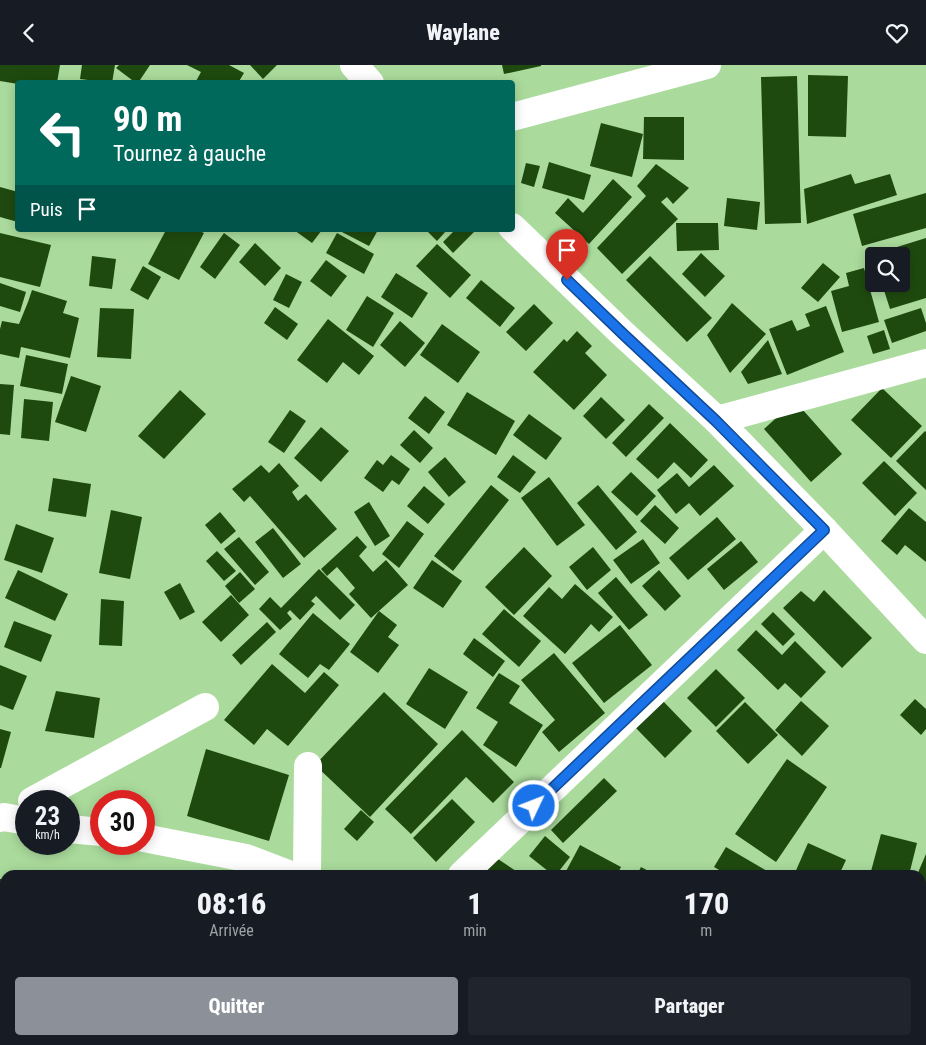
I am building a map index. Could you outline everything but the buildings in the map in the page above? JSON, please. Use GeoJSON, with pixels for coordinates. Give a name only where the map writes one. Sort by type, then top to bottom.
{"type":"FeatureCollection","features":[{"type":"Feature","properties":{"kind":"street"},"geometry":{"type":"LineString","coordinates":[[354,65],[367,80]]}},
{"type":"Feature","properties":{"kind":"street"},"geometry":{"type":"LineString","coordinates":[[515,116],[707,65]]}},
{"type":"Feature","properties":{"kind":"street"},"geometry":{"type":"LineString","coordinates":[[515,230],[716,421],[824,530],[926,640]]}},
{"type":"Feature","properties":{"kind":"street"},"geometry":{"type":"LineString","coordinates":[[716,421],[926,363]]}},
{"type":"Feature","properties":{"kind":"street"},"geometry":{"type":"LineString","coordinates":[[467,870],[824,530]]}},
{"type":"Feature","properties":{"kind":"street"},"geometry":{"type":"LineString","coordinates":[[52,790],[205,707]]}},
{"type":"Feature","properties":{"kind":"street"},"geometry":{"type":"LineString","coordinates":[[307,870],[308,766]]}},
{"type":"Feature","properties":{"kind":"street"},"geometry":{"type":"LineString","coordinates":[[155,841],[246,858],[278,870]]}},
{"type":"Feature","properties":{"kind":"route"},"geometry":{"type":"LineString","coordinates":[[534,806],[824,530],[716,421],[567,280]]}}]}
